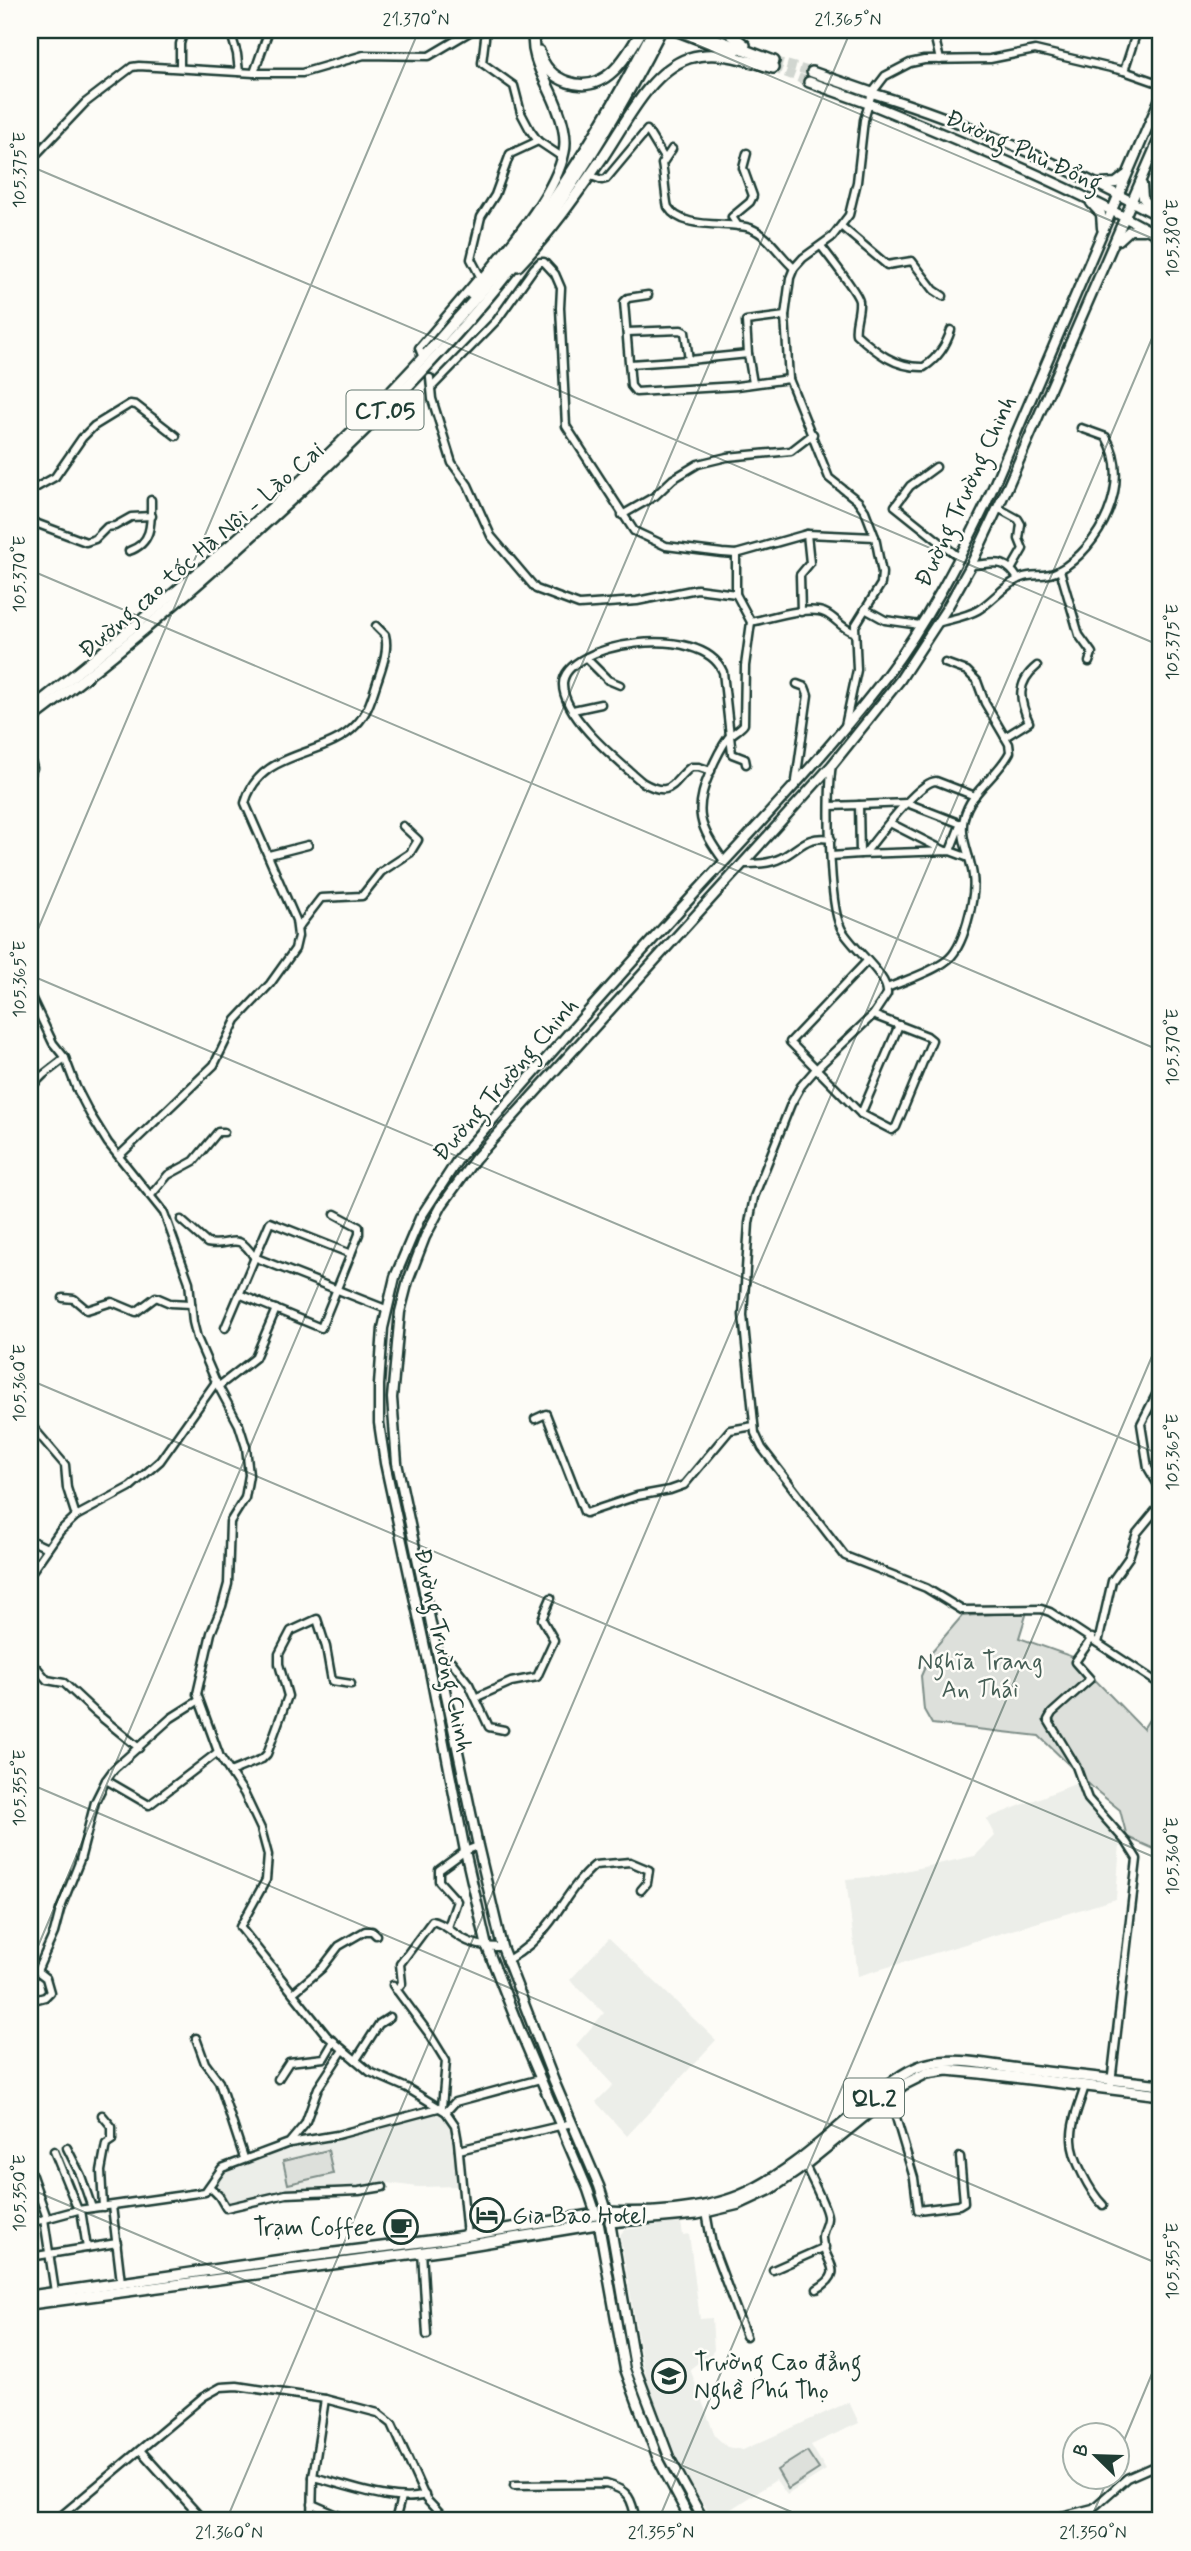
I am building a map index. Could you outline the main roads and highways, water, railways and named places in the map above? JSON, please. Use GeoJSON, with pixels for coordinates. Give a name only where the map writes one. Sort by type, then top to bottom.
{"type":"FeatureCollection","features":[{"type":"Feature","properties":{"kind":"highway"},"geometry":{"type":"LineString","coordinates":[[446,333],[472,293],[523,229],[563,157],[564,127],[536,61],[533,49],[534,30]]}},
{"type":"Feature","properties":{"kind":"highway"},"geometry":{"type":"LineString","coordinates":[[539,30],[538,48],[547,69],[563,81],[586,85],[596,83],[612,73],[642,30]]}},
{"type":"Feature","properties":{"kind":"highway","name":"Đường cao tốc Hà Nội - Lào Cai"},"geometry":{"type":"LineString","coordinates":[[30,710],[108,649],[270,509],[338,447],[446,333],[532,230],[597,132],[653,30]]}},
{"type":"Feature","properties":{"kind":"highway","name":"Đường cao tốc Hà Nội - Lào Cai"},"geometry":{"type":"LineString","coordinates":[[30,720],[117,654],[265,525],[343,452],[420,374],[538,234],[594,152],[661,30]]}},
{"type":"Feature","properties":{"kind":"highway"},"geometry":{"type":"LineString","coordinates":[[675,30],[697,34],[774,64]]}},
{"type":"Feature","properties":{"kind":"highway"},"geometry":{"type":"LineString","coordinates":[[725,30],[774,64]]}},
{"type":"Feature","properties":{"kind":"highway"},"geometry":{"type":"LineString","coordinates":[[487,297],[537,246],[662,74],[689,58],[715,54],[774,64]]}},
{"type":"Feature","properties":{"kind":"highway"},"geometry":{"type":"LineString","coordinates":[[868,103],[811,77],[872,93]]}},
{"type":"Feature","properties":{"kind":"highway","name":"QL.2"},"geometry":{"type":"LineString","coordinates":[[597,2221],[601,2210],[608,2215],[665,2218],[706,2212],[739,2204],[769,2190],[805,2165],[916,2068],[947,2062],[1111,2084],[1161,2095]]}},
{"type":"Feature","properties":{"kind":"highway","name":"QL.2"},"geometry":{"type":"LineString","coordinates":[[608,2215],[664,2210],[737,2196],[764,2183],[889,2092],[920,2075],[947,2070],[1085,2086],[1161,2085]]}},
{"type":"Feature","properties":{"kind":"highway","name":"QL.2"},"geometry":{"type":"LineString","coordinates":[[30,2296],[467,2236],[597,2221],[604,2226],[608,2215]]}},
{"type":"Feature","properties":{"kind":"highway","name":"QL.2"},"geometry":{"type":"LineString","coordinates":[[30,2304],[422,2251],[597,2221]]}},
{"type":"Feature","properties":{"kind":"main road","name":"Đường Phù Đổng"},"geometry":{"type":"LineString","coordinates":[[872,93],[966,126],[1089,181],[1161,217]]}},
{"type":"Feature","properties":{"kind":"main road","name":"Đường Trường Chinh"},"geometry":{"type":"LineString","coordinates":[[691,2521],[658,2459],[625,2369],[607,2259],[597,2221],[487,1947],[385,1463],[379,1423],[380,1362],[386,1309],[412,1233],[458,1160],[844,728],[888,673],[920,625],[960,558],[989,495],[1161,96]]}},
{"type":"Feature","properties":{"kind":"main road","name":"Đường Phù Đổng"},"geometry":{"type":"LineString","coordinates":[[868,103],[961,141],[1157,234]]}},
{"type":"Feature","properties":{"kind":"main road","name":"Đường Trường Chinh"},"geometry":{"type":"LineString","coordinates":[[704,2521],[669,2457],[635,2367],[608,2215],[599,2186],[502,1947],[397,1463],[392,1410],[400,1312],[417,1254],[437,1213],[468,1168],[832,765],[900,680],[937,624],[971,565],[1000,504],[1161,134]]}},
{"type":"Feature","properties":{"kind":"main road"},"geometry":{"type":"LineString","coordinates":[[1089,181],[1104,185],[1119,182],[1133,162]]}},
{"type":"Feature","properties":{"kind":"main road"},"geometry":{"type":"LineString","coordinates":[[1146,171],[1143,198],[1161,217]]}},
{"type":"Feature","properties":{"kind":"main road"},"geometry":{"type":"LineString","coordinates":[[1083,197],[1098,209],[1101,216],[1102,226],[1097,245]]}},
{"type":"Feature","properties":{"kind":"main road"},"geometry":{"type":"LineString","coordinates":[[1106,264],[1126,232],[1136,229],[1157,234]]}},
{"type":"Feature","properties":{"kind":"main road"},"geometry":{"type":"LineString","coordinates":[[989,495],[1000,504]]}},
{"type":"Feature","properties":{"kind":"main road"},"geometry":{"type":"LineString","coordinates":[[766,814],[779,825]]}},
{"type":"Feature","properties":{"kind":"main road"},"geometry":{"type":"LineString","coordinates":[[458,1160],[468,1168]]}},
{"type":"Feature","properties":{"kind":"main road"},"geometry":{"type":"LineString","coordinates":[[380,1362],[394,1363]]}},
{"type":"Feature","properties":{"kind":"tunnel"},"geometry":{"type":"LineString","coordinates":[[774,61],[812,72]]}},
{"type":"Feature","properties":{"kind":"tunnel"},"geometry":{"type":"LineString","coordinates":[[773,68],[809,82]]}},
{"type":"Feature","properties":{"kind":"place","name":"Gia Bao Hotel"},"geometry":{"type":"Point","coordinates":[487,2215]}},
{"type":"Feature","properties":{"kind":"place","name":"Trạm Coffee"},"geometry":{"type":"Point","coordinates":[401,2227]}},
{"type":"Feature","properties":{"kind":"place","name":"Trường Cao đẳng Nghề Phú Thọ"},"geometry":{"type":"Point","coordinates":[669,2376]}},
{"type":"Feature","properties":{"kind":"park label","name":"Nghĩa Trang An Thái"},"geometry":{"type":"Point","coordinates":[980,1675]}}]}
